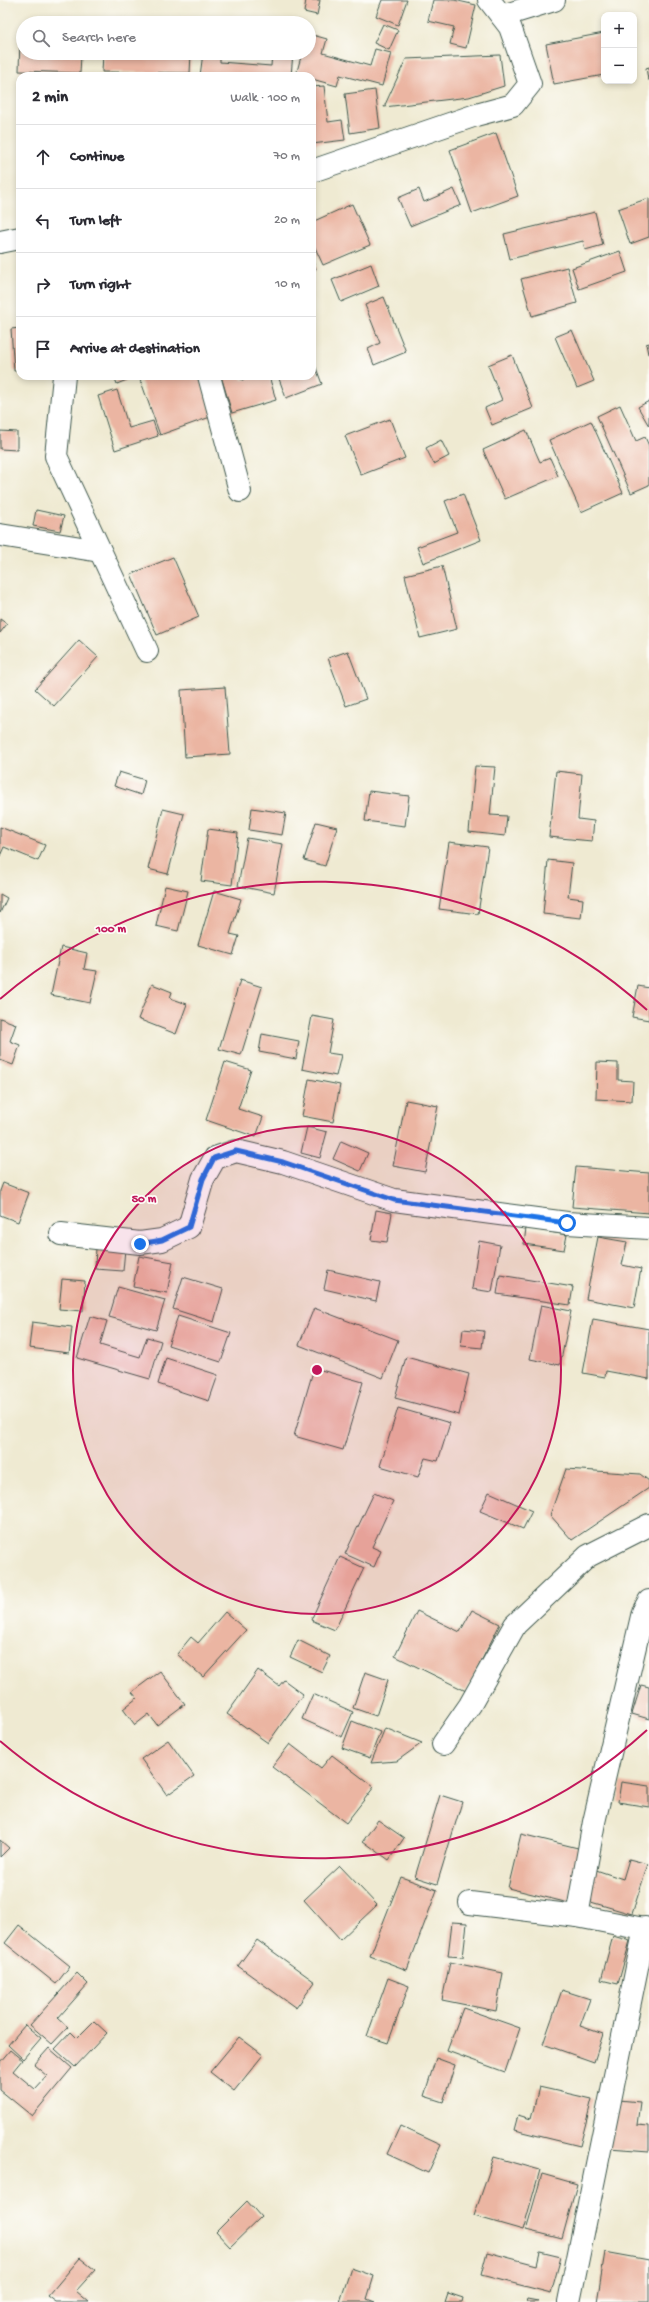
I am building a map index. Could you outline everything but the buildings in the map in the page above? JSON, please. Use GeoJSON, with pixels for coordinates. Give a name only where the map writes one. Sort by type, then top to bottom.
{"type":"FeatureCollection","features":[{"type":"Feature","properties":{"kind":"street"},"geometry":{"type":"LineString","coordinates":[[495,8],[554,0]]}},
{"type":"Feature","properties":{"kind":"street"},"geometry":{"type":"LineString","coordinates":[[316,170],[476,115],[512,105],[530,84],[510,27],[495,8]]}},
{"type":"Feature","properties":{"kind":"street"},"geometry":{"type":"LineString","coordinates":[[0,242],[16,239]]}},
{"type":"Feature","properties":{"kind":"street"},"geometry":{"type":"LineString","coordinates":[[64,380],[56,456],[147,651]]}},
{"type":"Feature","properties":{"kind":"street"},"geometry":{"type":"LineString","coordinates":[[210,380],[240,490]]}},
{"type":"Feature","properties":{"kind":"street"},"geometry":{"type":"LineString","coordinates":[[0,535],[100,551]]}},
{"type":"Feature","properties":{"kind":"street"},"geometry":{"type":"LineString","coordinates":[[61,1234],[140,1244],[162,1240],[189,1227],[203,1179],[214,1158],[236,1151],[283,1162],[394,1200],[567,1223],[649,1228]]}},
{"type":"Feature","properties":{"kind":"street"},"geometry":{"type":"LineString","coordinates":[[443,1744],[470,1706],[515,1625],[588,1556],[649,1525]]}},
{"type":"Feature","properties":{"kind":"street"},"geometry":{"type":"LineString","coordinates":[[577,1916],[594,1822],[643,1612],[649,1601]]}},
{"type":"Feature","properties":{"kind":"street"},"geometry":{"type":"LineString","coordinates":[[470,1903],[577,1916],[647,1929],[570,2302]]}},
{"type":"Feature","properties":{"kind":"route"},"geometry":{"type":"LineString","coordinates":[[140,1244],[162,1240],[189,1227],[203,1179],[214,1158],[236,1151],[283,1162],[394,1200],[567,1223]]}}]}
